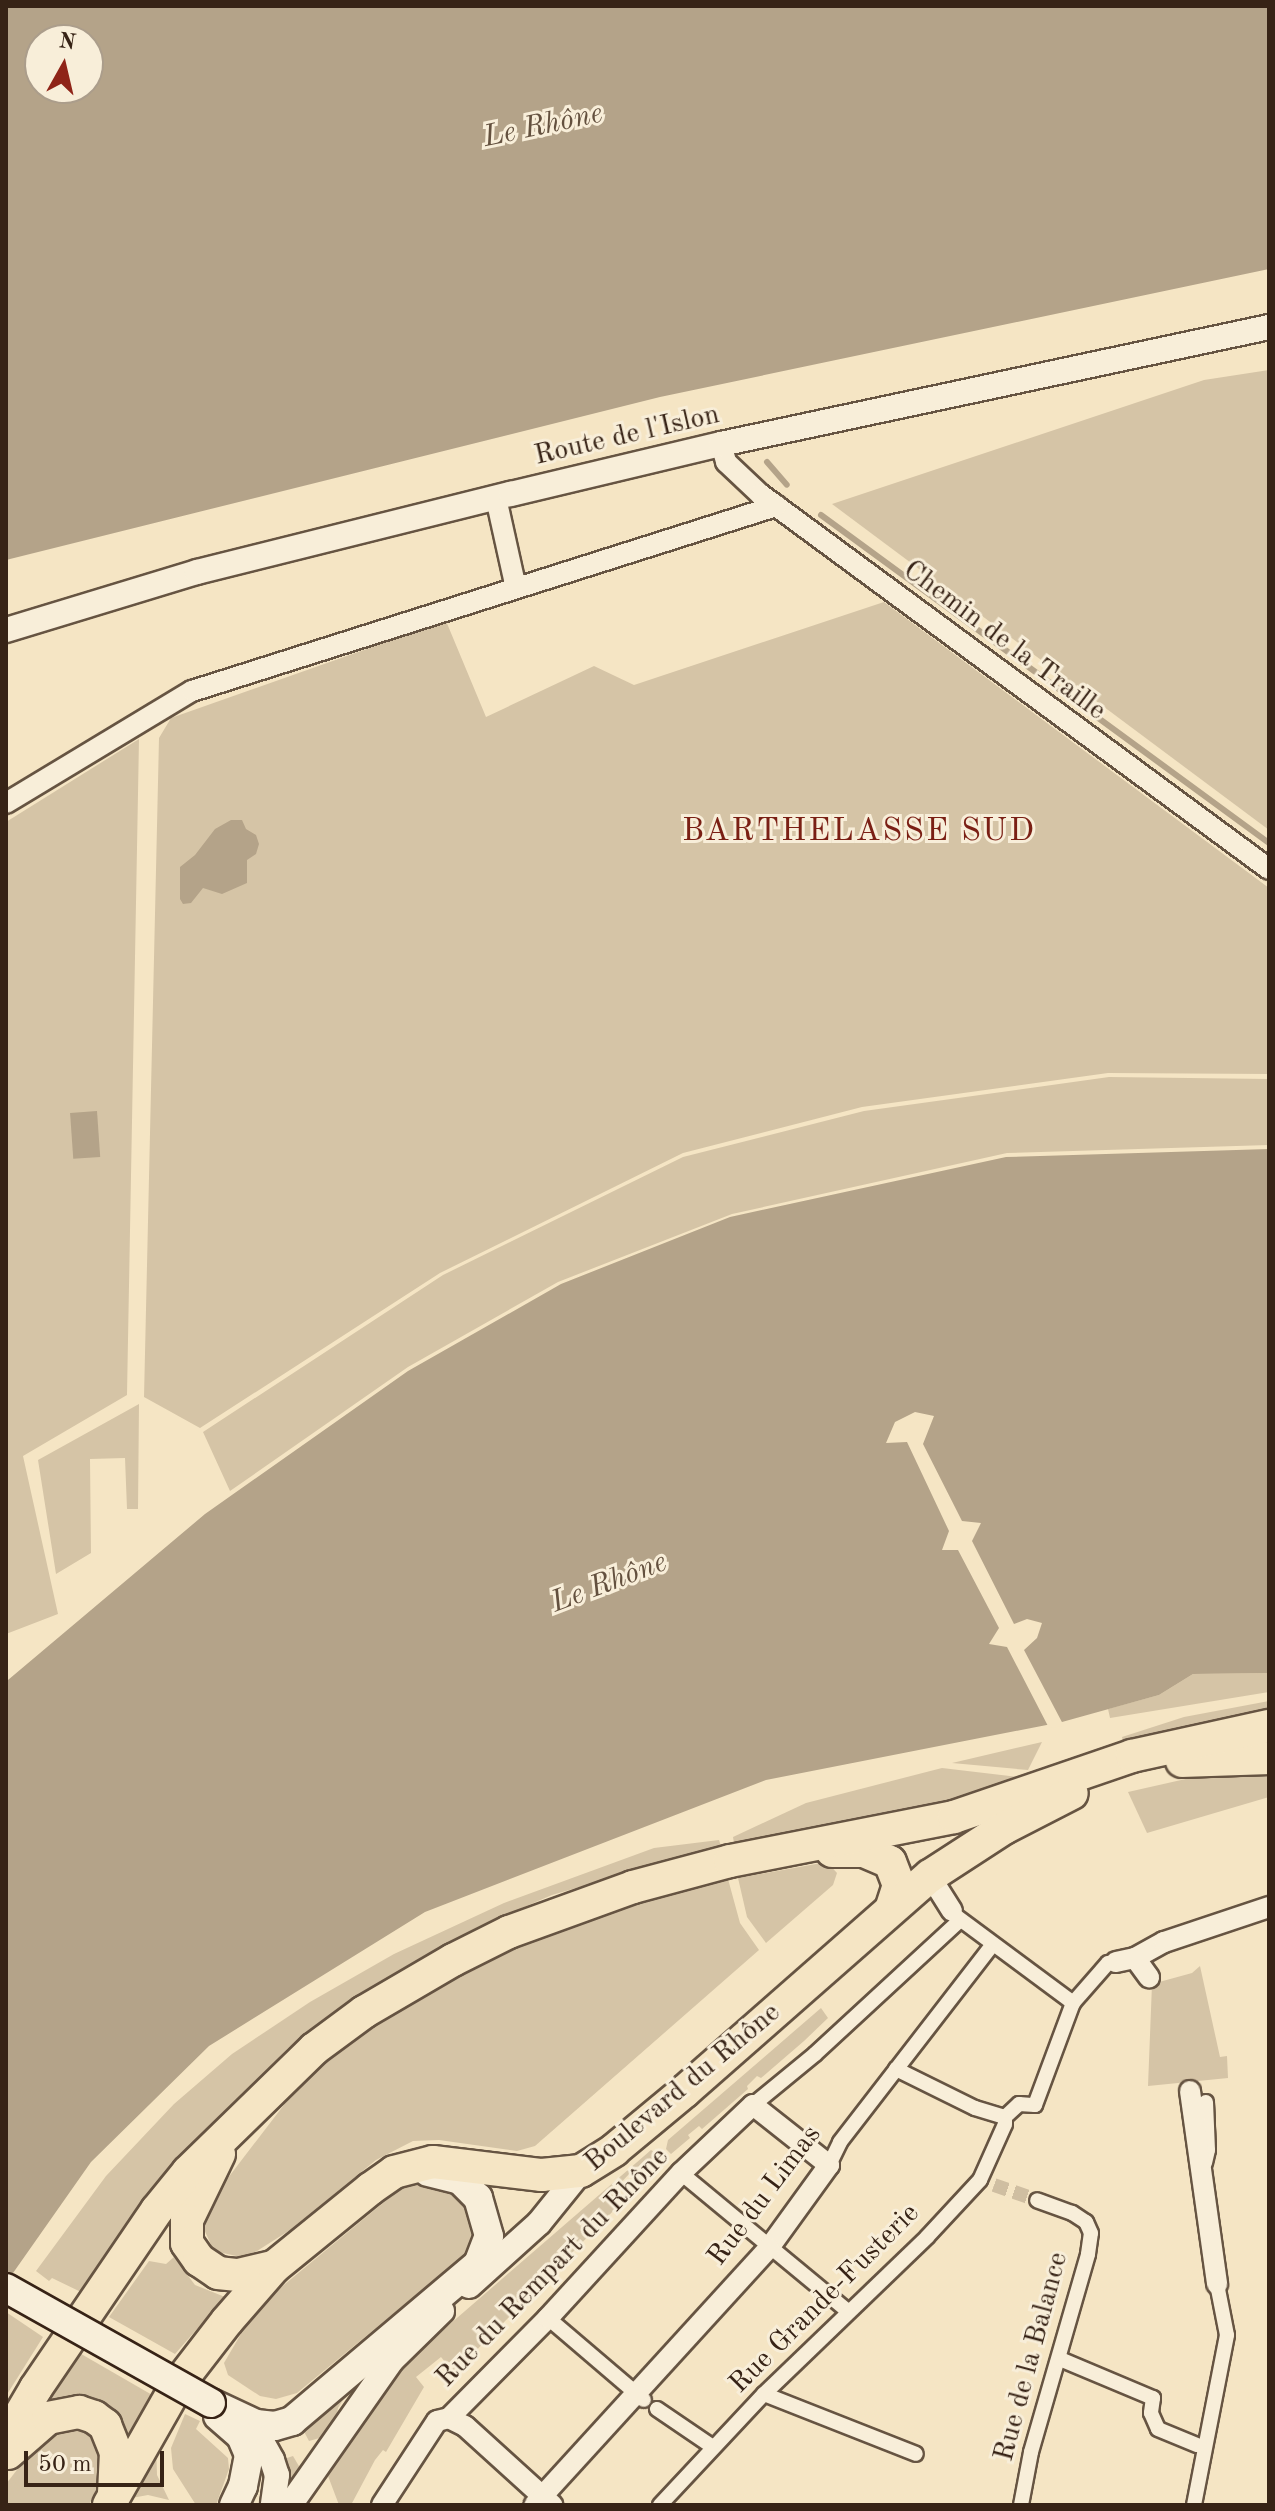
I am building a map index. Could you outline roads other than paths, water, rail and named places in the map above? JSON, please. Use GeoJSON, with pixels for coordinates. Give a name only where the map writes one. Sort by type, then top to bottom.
{"type":"FeatureCollection","features":[{"type":"Feature","properties":{"kind":"main road"},"geometry":{"type":"LineString","coordinates":[[6,2439],[36,2388],[157,2210],[236,2123],[314,2049],[364,2012],[509,1932],[633,1887],[785,1851],[954,1817],[1269,1726]]}},
{"type":"Feature","properties":{"kind":"main road"},"geometry":{"type":"LineString","coordinates":[[1101,1773],[1269,1745]]}},
{"type":"Feature","properties":{"kind":"main road"},"geometry":{"type":"LineString","coordinates":[[1182,1761],[1269,1758]]}},
{"type":"Feature","properties":{"kind":"main road","name":"Boulevard du Rhône"},"geometry":{"type":"LineString","coordinates":[[581,2171],[614,2150],[685,2091],[930,1876],[1004,1828],[1073,1793],[1101,1773]]}},
{"type":"Feature","properties":{"kind":"main road"},"geometry":{"type":"LineString","coordinates":[[785,1851],[898,1853],[930,1876]]}},
{"type":"Feature","properties":{"kind":"main road"},"geometry":{"type":"LineString","coordinates":[[864,1851],[880,1856],[895,1868],[899,1885],[892,1907]]}},
{"type":"Feature","properties":{"kind":"main road"},"geometry":{"type":"LineString","coordinates":[[236,2123],[187,2220],[187,2243],[199,2260],[218,2273],[238,2275],[274,2267]]}},
{"type":"Feature","properties":{"kind":"main road"},"geometry":{"type":"LineString","coordinates":[[111,2501],[176,2387],[274,2267],[394,2172],[433,2162],[542,2175],[581,2171]]}},
{"type":"Feature","properties":{"kind":"main road"},"geometry":{"type":"LineString","coordinates":[[209,2406],[244,2420],[275,2426],[292,2421],[478,2264],[489,2236],[487,2220],[478,2198],[460,2180],[423,2172],[370,2189]]}},
{"type":"Feature","properties":{"kind":"main road"},"geometry":{"type":"LineString","coordinates":[[6,2288],[209,2406],[233,2426],[249,2455],[243,2486],[235,2504]]}},
{"type":"Feature","properties":{"kind":"main road"},"geometry":{"type":"LineString","coordinates":[[6,2455],[48,2418],[79,2412],[94,2417],[105,2425],[116,2452],[111,2501]]}},
{"type":"Feature","properties":{"kind":"street","name":"Route de l'Islon"},"geometry":{"type":"LineString","coordinates":[[6,630],[197,572],[721,444],[1269,327]]}},
{"type":"Feature","properties":{"kind":"street","name":"Chemin de la Traille"},"geometry":{"type":"LineString","coordinates":[[721,444],[726,462],[739,477],[776,506],[1269,869]]}},
{"type":"Feature","properties":{"kind":"street"},"geometry":{"type":"LineString","coordinates":[[496,498],[516,588]]}},
{"type":"Feature","properties":{"kind":"street"},"geometry":{"type":"LineString","coordinates":[[6,803],[192,691],[776,506]]}},
{"type":"Feature","properties":{"kind":"street"},"geometry":{"type":"LineString","coordinates":[[930,1876],[956,1916],[1073,2003]]}},
{"type":"Feature","properties":{"kind":"street"},"geometry":{"type":"LineString","coordinates":[[896,2069],[975,2108],[1005,2117],[1019,2104],[1035,2105],[1073,2003],[1108,1963],[1125,1960],[1164,1942],[1269,1907]]}},
{"type":"Feature","properties":{"kind":"street","name":"Rue du Rempart du Rhône"},"geometry":{"type":"LineString","coordinates":[[382,2505],[425,2434],[437,2421],[449,2418],[548,2318],[681,2173],[753,2105],[815,2054],[956,1916]]}},
{"type":"Feature","properties":{"kind":"street","name":"Rue du Limas"},"geometry":{"type":"LineString","coordinates":[[543,2502],[645,2401],[769,2248],[829,2165],[840,2142],[993,1944]]}},
{"type":"Feature","properties":{"kind":"street"},"geometry":{"type":"LineString","coordinates":[[1125,1960],[1149,1977]]}},
{"type":"Feature","properties":{"kind":"street"},"geometry":{"type":"LineString","coordinates":[[1194,2505],[1227,2335],[1217,2284],[1198,2097]]}},
{"type":"Feature","properties":{"kind":"street"},"geometry":{"type":"LineString","coordinates":[[753,2105],[829,2165]]}},
{"type":"Feature","properties":{"kind":"street","name":"Rue Grande-Fusterie"},"geometry":{"type":"LineString","coordinates":[[660,2505],[764,2394],[848,2311],[987,2182],[1005,2117]]}},
{"type":"Feature","properties":{"kind":"street","name":"Boulevard du Rhône"},"geometry":{"type":"LineString","coordinates":[[290,2505],[392,2360],[539,2223],[581,2171]]}},
{"type":"Feature","properties":{"kind":"street"},"geometry":{"type":"LineString","coordinates":[[681,2173],[848,2311]]}},
{"type":"Feature","properties":{"kind":"street","name":"Rue de la Balance"},"geometry":{"type":"LineString","coordinates":[[1021,2505],[1031,2452],[1060,2359],[1091,2233],[1086,2222],[1037,2200]]}},
{"type":"Feature","properties":{"kind":"street"},"geometry":{"type":"LineString","coordinates":[[548,2318],[645,2401],[713,2447]]}},
{"type":"Feature","properties":{"kind":"street"},"geometry":{"type":"LineString","coordinates":[[1060,2359],[1153,2398],[1151,2413],[1158,2429],[1197,2445]]}},
{"type":"Feature","properties":{"kind":"street"},"geometry":{"type":"LineString","coordinates":[[764,2394],[916,2454]]}},
{"type":"Feature","properties":{"kind":"street"},"geometry":{"type":"LineString","coordinates":[[449,2418],[465,2426],[543,2502]]}},
{"type":"Feature","properties":{"kind":"street"},"geometry":{"type":"LineString","coordinates":[[244,2420],[256,2431],[272,2460],[277,2475],[273,2505]]}},
{"type":"Feature","properties":{"kind":"water","name":"Le Rhône"},"geometry":{"type":"Polygon","coordinates":[[[6,6],[1269,6],[1269,269],[660,397],[6,560],[6,6]]]}},
{"type":"Feature","properties":{"kind":"water"},"geometry":{"type":"Polygon","coordinates":[[[231,820],[242,820],[246,829],[256,835],[259,844],[256,854],[247,860],[247,883],[222,894],[203,888],[191,903],[183,904],[180,899],[180,867],[195,855],[215,829],[231,820]]]}},
{"type":"Feature","properties":{"kind":"water"},"geometry":{"type":"Polygon","coordinates":[[[97,1111],[100,1157],[73,1159],[70,1113],[97,1111]]]}},
{"type":"Feature","properties":{"kind":"water","name":"Le Rhône"},"geometry":{"type":"Polygon","coordinates":[[[1269,1149],[1269,1673],[1193,1674],[1159,1695],[1062,1722],[766,1780],[425,1912],[209,2046],[91,2162],[6,2283],[8,1680],[205,1514],[408,1371],[561,1284],[730,1217],[1006,1157],[1269,1149]]]}},
{"type":"Feature","properties":{"kind":"waterway"},"geometry":{"type":"LineString","coordinates":[[767,462],[787,485]]}},
{"type":"Feature","properties":{"kind":"waterway"},"geometry":{"type":"LineString","coordinates":[[821,515],[1269,843]]}},
{"type":"Feature","properties":{"kind":"tunnel"},"geometry":{"type":"LineString","coordinates":[[994,2185],[1037,2200]]}},
{"type":"Feature","properties":{"kind":"district","name":"BARTHELASSE SUD"},"geometry":{"type":"Point","coordinates":[859,832]}}]}
